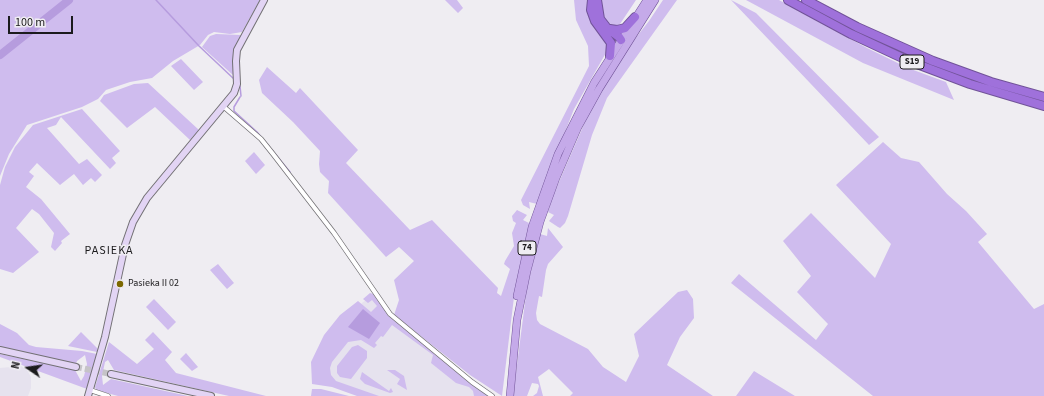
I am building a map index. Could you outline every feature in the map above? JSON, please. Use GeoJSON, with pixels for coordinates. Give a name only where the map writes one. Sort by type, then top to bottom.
{"type":"FeatureCollection","features":[{"type":"Feature","properties":{"kind":"highway"},"geometry":{"type":"LineString","coordinates":[[592,0],[592,10],[595,21],[606,30],[619,37],[623,42]]}},
{"type":"Feature","properties":{"kind":"highway"},"geometry":{"type":"LineString","coordinates":[[597,0],[598,13],[611,43],[610,56]]}},
{"type":"Feature","properties":{"kind":"highway","name":"S19"},"geometry":{"type":"LineString","coordinates":[[788,0],[851,34],[909,61],[970,84],[1044,106]]}},
{"type":"Feature","properties":{"kind":"highway","name":"S19"},"geometry":{"type":"LineString","coordinates":[[806,0],[857,27],[927,59],[974,76],[1044,97]]}},
{"type":"Feature","properties":{"kind":"highway"},"geometry":{"type":"LineString","coordinates":[[606,30],[622,29],[635,17]]}},
{"type":"Feature","properties":{"kind":"main road","name":"74"},"geometry":{"type":"LineString","coordinates":[[510,396],[521,300],[531,253],[545,207],[566,152],[578,127],[606,76],[635,17],[647,0]]}},
{"type":"Feature","properties":{"kind":"main road","name":"74"},"geometry":{"type":"LineString","coordinates":[[506,396],[515,305],[535,219],[552,171],[566,138],[589,92],[610,56],[623,42],[655,0]]}},
{"type":"Feature","properties":{"kind":"street"},"geometry":{"type":"LineString","coordinates":[[108,396],[89,393],[108,326],[125,245],[135,217],[155,187],[224,107],[234,93],[237,87],[237,50],[264,0]]}},
{"type":"Feature","properties":{"kind":"street"},"geometry":{"type":"LineString","coordinates":[[224,107],[261,140],[273,154],[334,233],[390,314],[472,382],[492,396]]}},
{"type":"Feature","properties":{"kind":"street"},"geometry":{"type":"LineString","coordinates":[[0,350],[76,366]]}},
{"type":"Feature","properties":{"kind":"street"},"geometry":{"type":"LineString","coordinates":[[111,374],[211,396]]}},
{"type":"Feature","properties":{"kind":"shaded area"},"geometry":{"type":"Polygon","coordinates":[[[0,0],[66,0],[0,51],[0,0]]]}},
{"type":"Feature","properties":{"kind":"shaded area"},"geometry":{"type":"Polygon","coordinates":[[[71,0],[260,0],[242,32],[230,34],[214,32],[208,35],[200,45],[173,61],[152,78],[130,82],[106,90],[98,99],[82,107],[27,125],[9,154],[0,176],[0,56],[71,0]]]}},
{"type":"Feature","properties":{"kind":"shaded area"},"geometry":{"type":"Polygon","coordinates":[[[445,0],[457,0],[463,8],[458,13],[445,0]]]}},
{"type":"Feature","properties":{"kind":"shaded area"},"geometry":{"type":"Polygon","coordinates":[[[574,0],[587,0],[589,17],[596,30],[607,42],[607,51],[574,109],[537,204],[529,202],[530,209],[523,205],[521,200],[589,66],[588,46],[576,20],[574,0]]]}},
{"type":"Feature","properties":{"kind":"shaded area"},"geometry":{"type":"Polygon","coordinates":[[[602,0],[636,0],[620,24],[614,27],[606,21],[602,14],[602,0]]]}},
{"type":"Feature","properties":{"kind":"shaded area"},"geometry":{"type":"Polygon","coordinates":[[[663,0],[677,0],[607,98],[592,135],[568,216],[565,223],[560,228],[549,221],[554,215],[548,212],[552,198],[585,122],[615,64],[649,21],[663,0]]]}},
{"type":"Feature","properties":{"kind":"shaded area"},"geometry":{"type":"Polygon","coordinates":[[[731,0],[756,13],[879,137],[869,145],[731,0]]]}},
{"type":"Feature","properties":{"kind":"shaded area"},"geometry":{"type":"Polygon","coordinates":[[[746,0],[779,0],[867,48],[908,68],[946,82],[954,100],[863,63],[746,0]]]}},
{"type":"Feature","properties":{"kind":"shaded area"},"geometry":{"type":"Polygon","coordinates":[[[216,34],[241,35],[233,55],[234,76],[202,47],[210,36],[216,34]]]}},
{"type":"Feature","properties":{"kind":"shaded area"},"geometry":{"type":"Polygon","coordinates":[[[181,59],[203,82],[194,90],[171,66],[181,59]]]}},
{"type":"Feature","properties":{"kind":"shaded area"},"geometry":{"type":"Polygon","coordinates":[[[267,67],[296,93],[300,88],[358,150],[346,163],[410,230],[432,220],[498,288],[497,293],[501,296],[510,269],[504,264],[514,246],[512,233],[516,223],[513,221],[512,216],[517,210],[527,215],[523,220],[529,223],[530,226],[514,297],[502,396],[470,375],[394,315],[399,300],[394,280],[414,261],[399,247],[386,257],[328,193],[329,181],[320,172],[320,151],[293,122],[262,93],[259,80],[267,67]]]}},
{"type":"Feature","properties":{"kind":"shaded area"},"geometry":{"type":"Polygon","coordinates":[[[148,83],[199,130],[190,140],[155,107],[127,128],[100,101],[104,95],[134,84],[148,83]]]}},
{"type":"Feature","properties":{"kind":"shaded area"},"geometry":{"type":"Polygon","coordinates":[[[82,109],[120,151],[112,158],[116,163],[110,169],[61,117],[56,125],[47,128],[79,164],[87,159],[102,175],[95,182],[91,178],[83,185],[74,174],[60,185],[37,163],[29,172],[34,176],[26,187],[41,199],[70,234],[61,241],[62,243],[55,251],[51,247],[54,233],[39,214],[32,209],[16,228],[39,252],[13,273],[0,269],[0,185],[5,167],[15,147],[33,125],[82,109]]]}},
{"type":"Feature","properties":{"kind":"shaded area"},"geometry":{"type":"Polygon","coordinates":[[[883,142],[901,158],[919,162],[947,194],[966,211],[987,234],[978,242],[1034,309],[1044,304],[1044,396],[873,396],[731,283],[739,274],[816,340],[828,324],[797,292],[811,276],[783,241],[811,213],[875,278],[891,244],[836,185],[883,142]]]}},
{"type":"Feature","properties":{"kind":"shaded area"},"geometry":{"type":"Polygon","coordinates":[[[254,152],[265,165],[256,174],[245,161],[254,152]]]}},
{"type":"Feature","properties":{"kind":"shaded area"},"geometry":{"type":"Polygon","coordinates":[[[548,228],[563,247],[548,264],[546,270],[542,297],[539,296],[536,313],[537,320],[540,324],[588,349],[603,367],[626,382],[639,356],[634,334],[678,292],[687,290],[693,299],[694,318],[680,337],[667,365],[713,396],[570,396],[573,393],[549,369],[538,377],[543,396],[533,396],[537,393],[539,386],[538,384],[532,383],[527,396],[513,396],[527,287],[540,234],[547,236],[548,228]]]}},
{"type":"Feature","properties":{"kind":"shaded area"},"geometry":{"type":"Polygon","coordinates":[[[218,264],[234,283],[227,289],[210,270],[218,264]]]}},
{"type":"Feature","properties":{"kind":"shaded area"},"geometry":{"type":"Polygon","coordinates":[[[370,293],[373,294],[384,309],[489,396],[474,396],[473,391],[469,387],[456,383],[431,363],[433,355],[392,325],[383,337],[381,336],[375,343],[377,345],[374,348],[361,340],[348,342],[332,362],[330,368],[331,375],[336,381],[379,396],[357,396],[332,387],[312,384],[311,362],[324,335],[340,315],[358,301],[371,312],[377,306],[372,300],[368,303],[363,299],[370,293]]]}},
{"type":"Feature","properties":{"kind":"shaded area"},"geometry":{"type":"Polygon","coordinates":[[[372,297],[390,317],[481,396],[365,396],[332,384],[325,342],[363,302],[372,297]]]}},
{"type":"Feature","properties":{"kind":"shaded area"},"geometry":{"type":"Polygon","coordinates":[[[154,299],[176,322],[168,330],[146,307],[154,299]]]}},
{"type":"Feature","properties":{"kind":"shaded area"},"geometry":{"type":"Polygon","coordinates":[[[363,309],[380,323],[369,339],[348,327],[363,309]]]}},
{"type":"Feature","properties":{"kind":"shaded area"},"geometry":{"type":"Polygon","coordinates":[[[0,324],[17,333],[29,345],[97,354],[87,389],[0,357],[0,354],[75,370],[81,381],[87,364],[85,355],[77,361],[76,364],[0,347],[0,324]]]}},
{"type":"Feature","properties":{"kind":"shaded area"},"geometry":{"type":"Polygon","coordinates":[[[81,332],[98,349],[97,352],[68,346],[81,332]]]}},
{"type":"Feature","properties":{"kind":"shaded area"},"geometry":{"type":"Polygon","coordinates":[[[153,332],[172,352],[165,360],[176,373],[266,396],[229,396],[114,370],[108,360],[105,362],[102,376],[103,385],[111,379],[188,396],[118,396],[96,390],[95,387],[109,342],[137,364],[154,349],[145,340],[153,332]]]}},
{"type":"Feature","properties":{"kind":"shaded area"},"geometry":{"type":"Polygon","coordinates":[[[358,345],[367,351],[367,358],[351,379],[340,377],[337,373],[337,366],[352,347],[358,345]]]}},
{"type":"Feature","properties":{"kind":"shaded area"},"geometry":{"type":"Polygon","coordinates":[[[186,353],[198,367],[192,371],[180,359],[186,353]]]}},
{"type":"Feature","properties":{"kind":"shaded area"},"geometry":{"type":"Polygon","coordinates":[[[21,366],[27,370],[31,377],[31,388],[28,396],[0,396],[0,368],[21,366]]]}},
{"type":"Feature","properties":{"kind":"shaded area"},"geometry":{"type":"Polygon","coordinates":[[[387,370],[395,370],[404,376],[407,390],[397,384],[400,379],[387,370]]]}},
{"type":"Feature","properties":{"kind":"shaded area"},"geometry":{"type":"Polygon","coordinates":[[[754,371],[795,396],[736,396],[754,371]]]}},
{"type":"Feature","properties":{"kind":"shaded area"},"geometry":{"type":"Polygon","coordinates":[[[362,372],[389,391],[391,388],[393,392],[390,393],[365,384],[360,379],[362,372]]]}},
{"type":"Feature","properties":{"kind":"shaded area"},"geometry":{"type":"Polygon","coordinates":[[[312,389],[321,389],[349,396],[311,396],[312,389]]]}},
{"type":"Feature","properties":{"kind":"waterway"},"geometry":{"type":"LineString","coordinates":[[0,55],[69,0]]}},
{"type":"Feature","properties":{"kind":"waterway"},"geometry":{"type":"LineString","coordinates":[[156,0],[199,46],[234,79]]}},
{"type":"Feature","properties":{"kind":"waterway"},"geometry":{"type":"LineString","coordinates":[[240,86],[241,96]]}},
{"type":"Feature","properties":{"kind":"waterway"},"geometry":{"type":"LineString","coordinates":[[240,97],[234,107],[234,111],[257,132],[290,172]]}},
{"type":"Feature","properties":{"kind":"tunnel"},"geometry":{"type":"LineString","coordinates":[[76,367],[111,374]]}},
{"type":"Feature","properties":{"kind":"place","name":"Pasieka II 02"},"geometry":{"type":"Point","coordinates":[120,284]}},
{"type":"Feature","properties":{"kind":"district","name":"PASIEKA"},"geometry":{"type":"Point","coordinates":[109,251]}}]}
